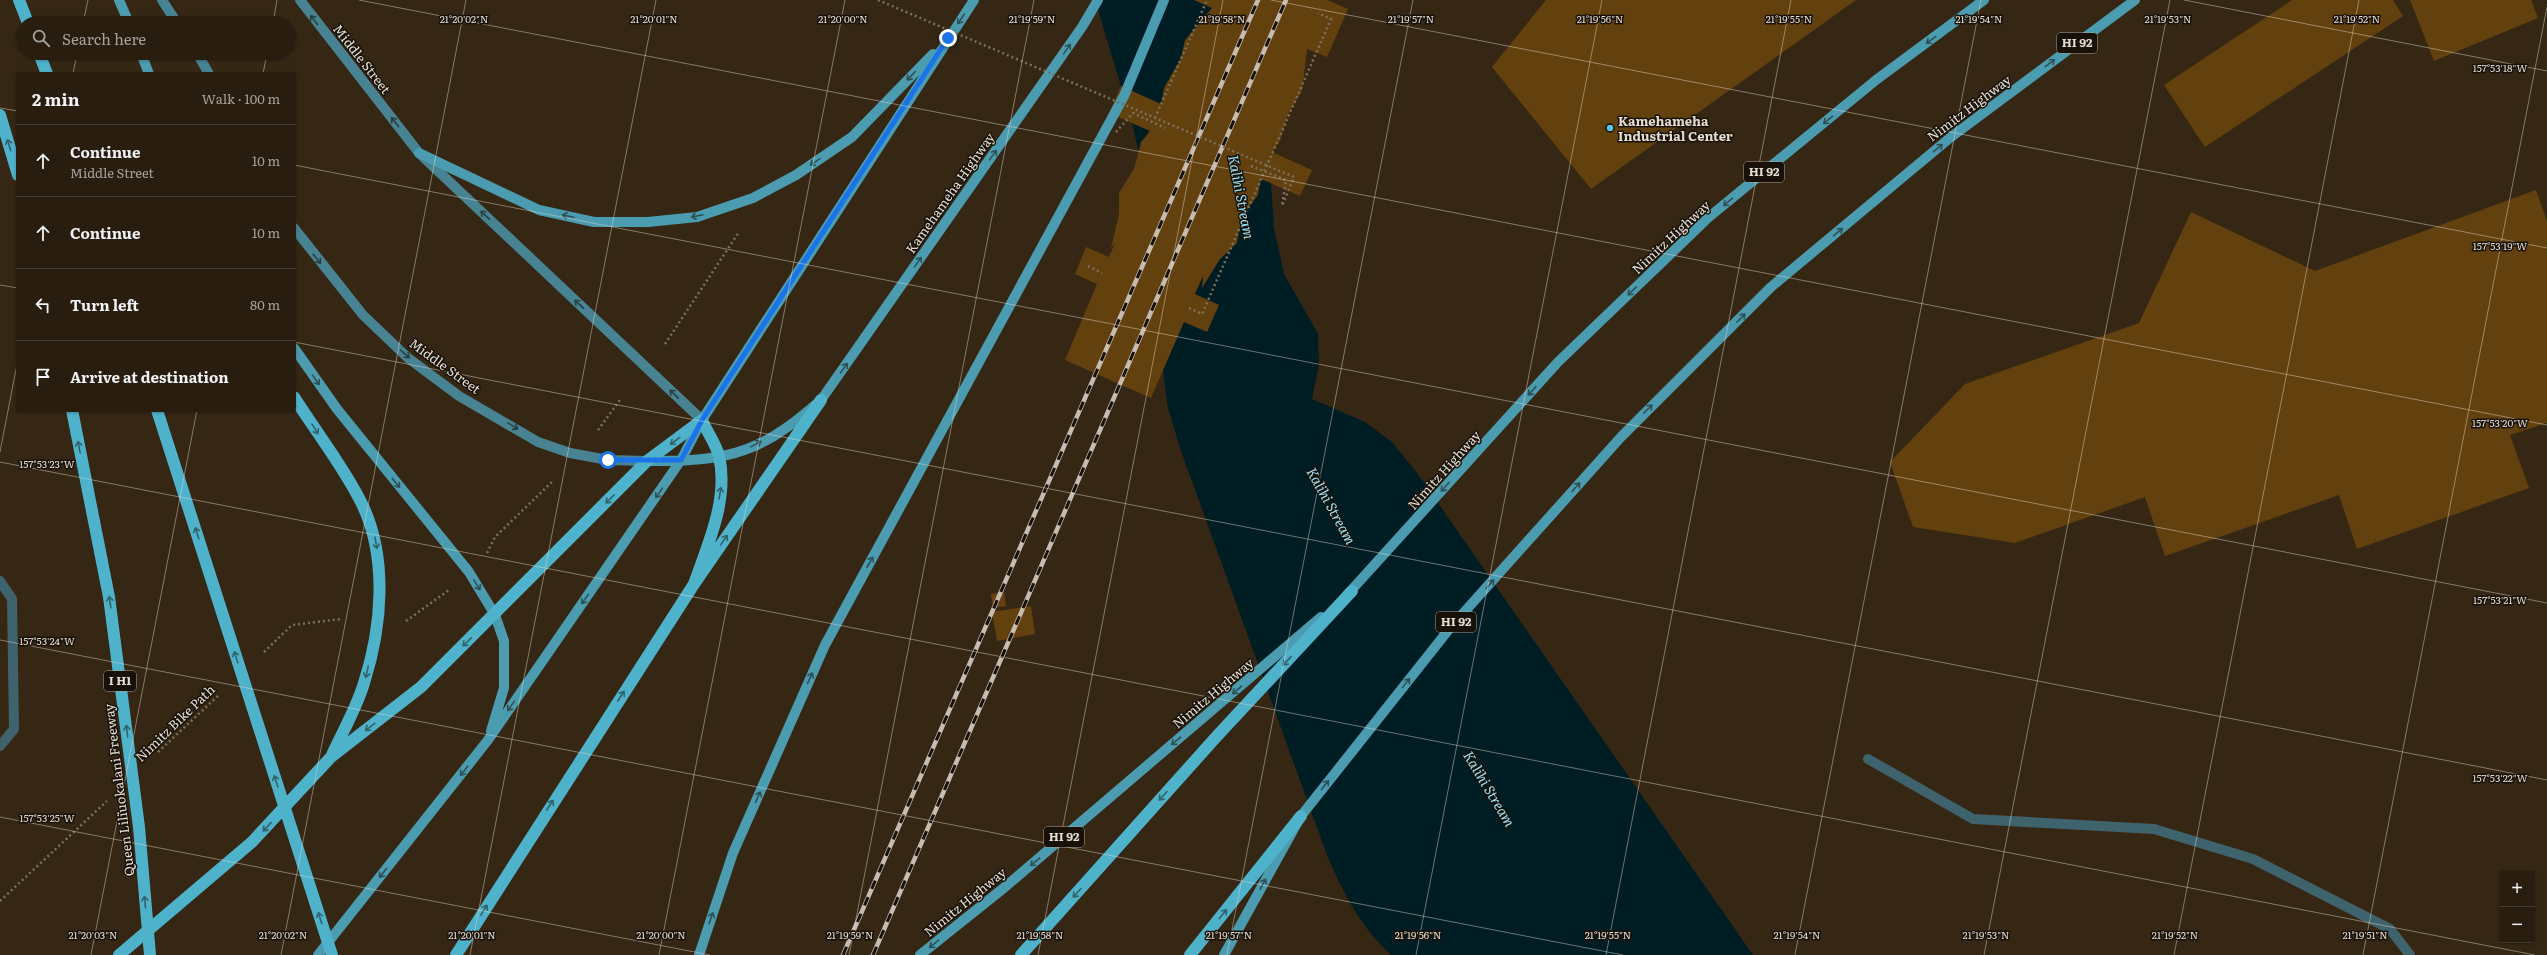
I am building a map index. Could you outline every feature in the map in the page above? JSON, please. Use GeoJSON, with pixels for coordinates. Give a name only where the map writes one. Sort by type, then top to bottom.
{"type":"FeatureCollection","features":[{"type":"Feature","properties":{"kind":"highway"},"geometry":{"type":"LineString","coordinates":[[19,0],[25,16]]}},
{"type":"Feature","properties":{"kind":"highway"},"geometry":{"type":"LineString","coordinates":[[42,60],[46,72]]}},
{"type":"Feature","properties":{"kind":"highway"},"geometry":{"type":"LineString","coordinates":[[0,115],[16,168]]}},
{"type":"Feature","properties":{"kind":"highway"},"geometry":{"type":"LineString","coordinates":[[296,400],[362,504],[376,541],[379,582],[377,624],[364,683],[331,757]]}},
{"type":"Feature","properties":{"kind":"highway"},"geometry":{"type":"LineString","coordinates":[[456,955],[529,838],[694,584],[821,400]]}},
{"type":"Feature","properties":{"kind":"highway","name":"Queen Liliʻuokalani Freeway"},"geometry":{"type":"LineString","coordinates":[[72,412],[109,597],[139,827],[150,955]]}},
{"type":"Feature","properties":{"kind":"highway"},"geometry":{"type":"LineString","coordinates":[[158,412],[332,955]]}},
{"type":"Feature","properties":{"kind":"highway"},"geometry":{"type":"LineString","coordinates":[[119,955],[252,842],[331,757],[421,687],[647,462],[702,420],[719,456],[722,484],[715,525],[694,584]]}},
{"type":"Feature","properties":{"kind":"highway"},"geometry":{"type":"LineString","coordinates":[[1021,955],[1217,736],[1352,591]]}},
{"type":"Feature","properties":{"kind":"highway"},"geometry":{"type":"LineString","coordinates":[[1190,955],[1301,816]]}},
{"type":"Feature","properties":{"kind":"main road"},"geometry":{"type":"LineString","coordinates":[[120,0],[126,16]]}},
{"type":"Feature","properties":{"kind":"main road"},"geometry":{"type":"LineString","coordinates":[[162,0],[172,16]]}},
{"type":"Feature","properties":{"kind":"main road","name":"Middle Street"},"geometry":{"type":"LineString","coordinates":[[300,0],[419,153],[702,420]]}},
{"type":"Feature","properties":{"kind":"main road"},"geometry":{"type":"LineString","coordinates":[[318,955],[488,740],[681,460],[702,420],[974,0]]}},
{"type":"Feature","properties":{"kind":"main road","name":"Kamehameha Highway"},"geometry":{"type":"LineString","coordinates":[[647,462],[719,456],[748,449],[796,422],[821,400],[1082,27],[1098,0]]}},
{"type":"Feature","properties":{"kind":"main road"},"geometry":{"type":"LineString","coordinates":[[699,955],[733,853],[825,645],[1124,96],[1164,0]]}},
{"type":"Feature","properties":{"kind":"main road","name":"Nimitz Highway"},"geometry":{"type":"LineString","coordinates":[[920,955],[1005,887],[1352,591],[1558,362],[1709,217],[1876,80],[1984,0]]}},
{"type":"Feature","properties":{"kind":"main road","name":"Nimitz Highway"},"geometry":{"type":"LineString","coordinates":[[1224,955],[1301,816],[1450,628],[1621,437],[1771,287],[1951,137],[2135,0]]}},
{"type":"Feature","properties":{"kind":"main road"},"geometry":{"type":"LineString","coordinates":[[419,153],[539,210],[594,222],[648,222],[697,216],[754,198],[796,175],[852,137],[948,38]]}},
{"type":"Feature","properties":{"kind":"main road"},"geometry":{"type":"LineString","coordinates":[[144,60],[148,72]]}},
{"type":"Feature","properties":{"kind":"main road"},"geometry":{"type":"LineString","coordinates":[[201,60],[208,72]]}},
{"type":"Feature","properties":{"kind":"main road","name":"Middle Street"},"geometry":{"type":"LineString","coordinates":[[296,230],[364,315],[408,358],[459,396],[538,442],[570,453],[608,460],[647,462]]}},
{"type":"Feature","properties":{"kind":"main road"},"geometry":{"type":"LineString","coordinates":[[296,351],[337,410],[469,572],[495,615],[504,641],[504,688],[488,740]]}},
{"type":"Feature","properties":{"kind":"lane"},"geometry":{"type":"LineString","coordinates":[[0,581],[12,598],[14,729],[0,746]]}},
{"type":"Feature","properties":{"kind":"lane"},"geometry":{"type":"LineString","coordinates":[[1868,759],[1973,819],[2154,829],[2253,858],[2390,929],[2410,955]]}},
{"type":"Feature","properties":{"kind":"path"},"geometry":{"type":"LineString","coordinates":[[878,0],[1294,177],[1282,206],[1286,180],[1251,166]]}},
{"type":"Feature","properties":{"kind":"path"},"geometry":{"type":"LineString","coordinates":[[1155,118],[1207,0]]}},
{"type":"Feature","properties":{"kind":"path"},"geometry":{"type":"LineString","coordinates":[[1189,308],[1202,314],[1268,166],[1331,19],[1318,13]]}},
{"type":"Feature","properties":{"kind":"path"},"geometry":{"type":"LineString","coordinates":[[1116,132],[1133,113],[1165,128]]}},
{"type":"Feature","properties":{"kind":"path"},"geometry":{"type":"LineString","coordinates":[[665,344],[742,227]]}},
{"type":"Feature","properties":{"kind":"path"},"geometry":{"type":"LineString","coordinates":[[1088,266],[1102,273]]}},
{"type":"Feature","properties":{"kind":"path"},"geometry":{"type":"LineString","coordinates":[[594,436],[620,400]]}},
{"type":"Feature","properties":{"kind":"path"},"geometry":{"type":"LineString","coordinates":[[484,557],[495,537],[554,480]]}},
{"type":"Feature","properties":{"kind":"path"},"geometry":{"type":"LineString","coordinates":[[403,623],[454,586]]}},
{"type":"Feature","properties":{"kind":"path"},"geometry":{"type":"LineString","coordinates":[[258,657],[292,625],[340,619]]}},
{"type":"Feature","properties":{"kind":"path","name":"Nimitz Bike Path"},"geometry":{"type":"LineString","coordinates":[[157,754],[225,689]]}},
{"type":"Feature","properties":{"kind":"path"},"geometry":{"type":"LineString","coordinates":[[0,901],[112,797]]}},
{"type":"Feature","properties":{"kind":"water","name":"Kalihi Stream"},"geometry":{"type":"Polygon","coordinates":[[[1095,0],[1259,0],[1274,228],[1284,274],[1318,334],[1319,365],[1312,399],[1365,422],[1392,442],[1417,473],[1753,955],[1391,955],[1370,932],[1354,910],[1328,858],[1180,448],[1168,408],[1146,183],[1132,123],[1095,0]]]}},
{"type":"Feature","properties":{"kind":"building"},"geometry":{"type":"Polygon","coordinates":[[[1194,0],[1327,0],[1348,9],[1327,57],[1307,49],[1302,91],[1288,114],[1280,141],[1272,152],[1312,170],[1300,196],[1261,179],[1258,195],[1246,211],[1240,225],[1237,243],[1220,259],[1202,288],[1203,276],[1195,294],[1219,305],[1207,332],[1184,322],[1151,398],[1065,360],[1097,284],[1075,274],[1086,247],[1109,257],[1115,243],[1111,248],[1119,214],[1119,193],[1134,169],[1141,142],[1150,131],[1109,113],[1121,86],[1161,104],[1164,88],[1181,58],[1185,40],[1212,8],[1194,0]]]}},
{"type":"Feature","properties":{"kind":"building","name":"Kamehameha Industrial Center"},"geometry":{"type":"Polygon","coordinates":[[[1546,0],[1856,0],[1591,189],[1492,67],[1546,0]]]}},
{"type":"Feature","properties":{"kind":"building"},"geometry":{"type":"Polygon","coordinates":[[[2292,0],[2393,0],[2403,16],[2205,147],[2164,85],[2292,0]]]}},
{"type":"Feature","properties":{"kind":"building"},"geometry":{"type":"Polygon","coordinates":[[[2410,0],[2531,0],[2538,18],[2434,61],[2410,0]]]}},
{"type":"Feature","properties":{"kind":"building"},"geometry":{"type":"Polygon","coordinates":[[[2536,190],[2547,221],[2547,423],[2510,435],[2529,488],[2357,549],[2339,495],[2165,556],[2145,497],[2015,543],[1913,527],[1890,462],[1965,384],[2139,323],[2191,212],[2315,271],[2536,190]]]}},
{"type":"Feature","properties":{"kind":"building"},"geometry":{"type":"Polygon","coordinates":[[[1004,592],[1006,606],[993,608],[991,594],[1004,592]]]}},
{"type":"Feature","properties":{"kind":"building"},"geometry":{"type":"Polygon","coordinates":[[[1031,606],[1035,634],[997,641],[992,612],[1031,606]]]}},
{"type":"Feature","properties":{"kind":"railway"},"geometry":{"type":"LineString","coordinates":[[843,955],[1258,0]]}},
{"type":"Feature","properties":{"kind":"railway"},"geometry":{"type":"LineString","coordinates":[[873,955],[1286,0]]}},
{"type":"Feature","properties":{"kind":"place","name":"Kamehameha Industrial Center"},"geometry":{"type":"Point","coordinates":[1610,128]}},
{"type":"Feature","properties":{"kind":"route"},"geometry":{"type":"LineString","coordinates":[[608,460],[647,462],[681,460],[702,420],[948,38]]}}]}
